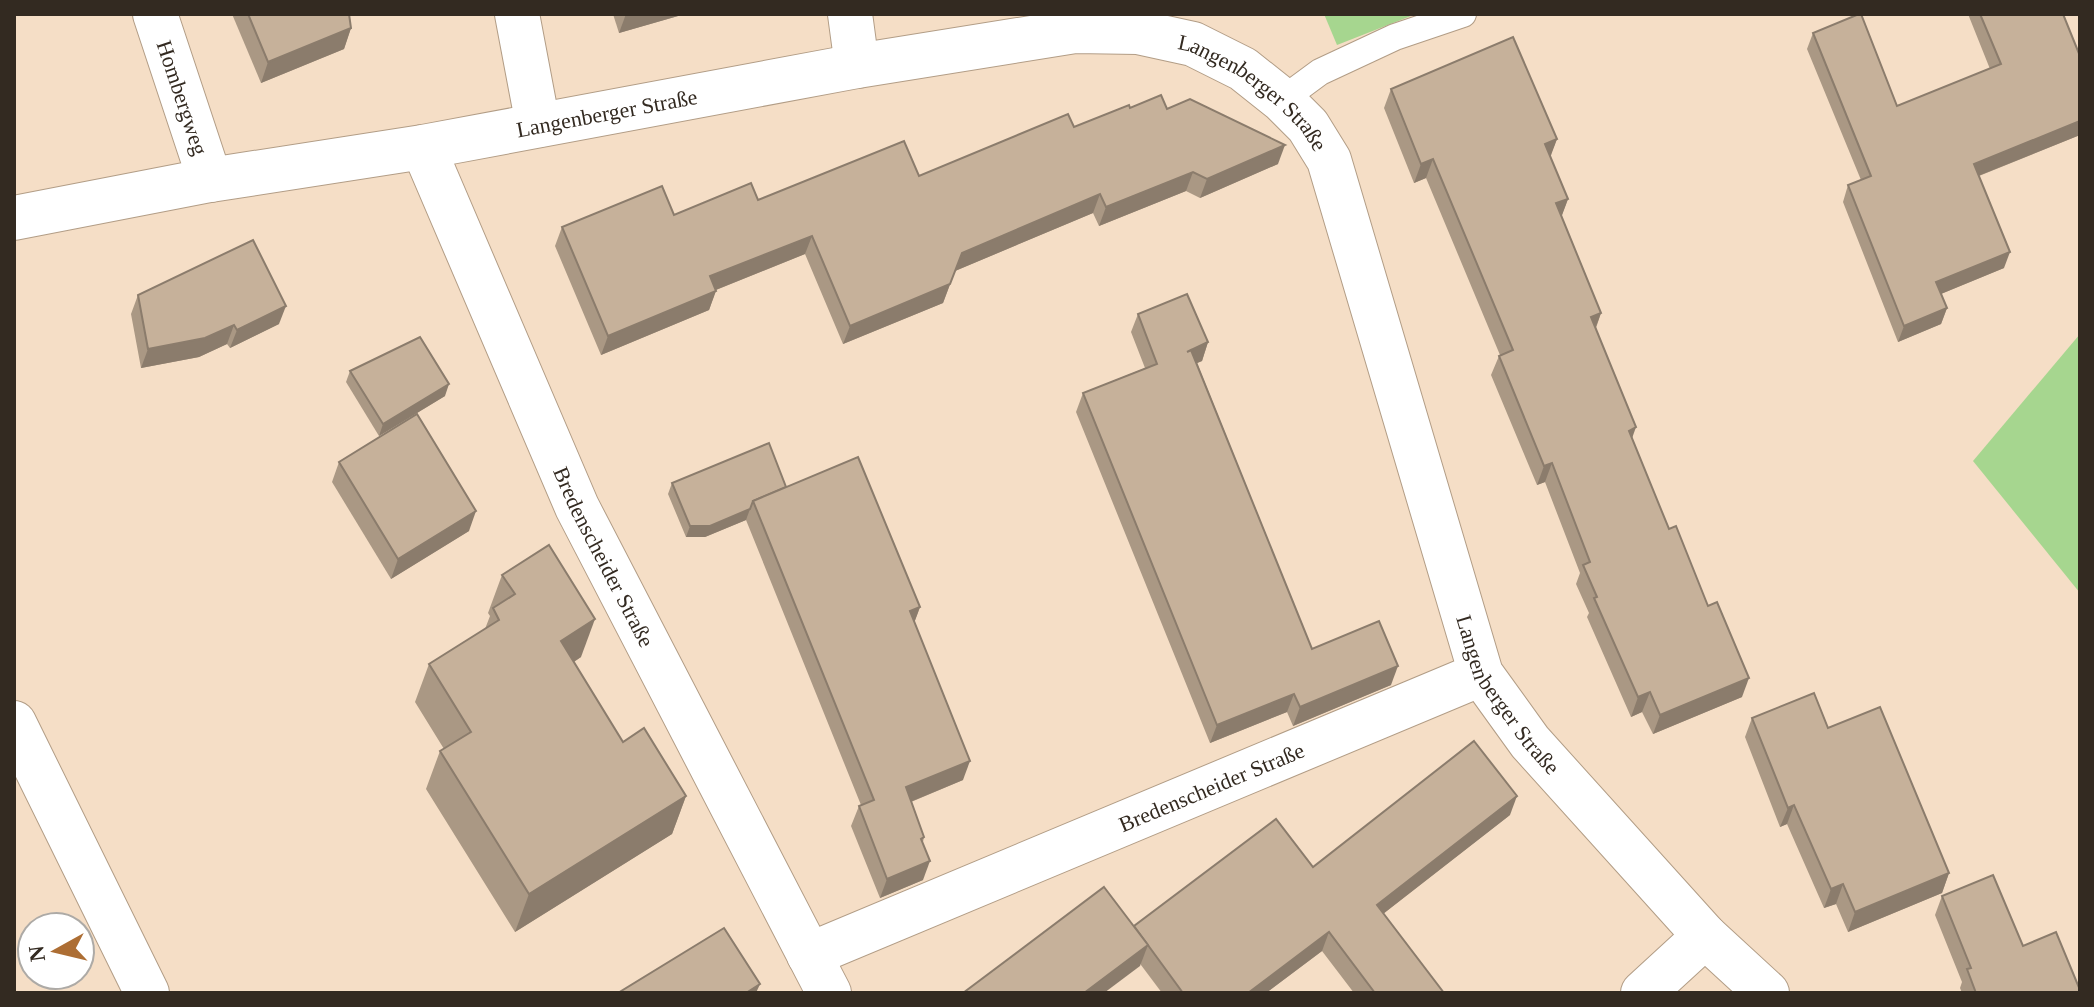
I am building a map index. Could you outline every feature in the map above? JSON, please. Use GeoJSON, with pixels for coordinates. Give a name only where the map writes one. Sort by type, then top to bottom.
{"type":"FeatureCollection","features":[{"type":"Feature","properties":{"kind":"street","name":"Hombergweg"},"geometry":{"type":"LineString","coordinates":[[155,14],[210,180]]}},
{"type":"Feature","properties":{"kind":"street"},"geometry":{"type":"LineString","coordinates":[[517,14],[538,125]]}},
{"type":"Feature","properties":{"kind":"street"},"geometry":{"type":"LineString","coordinates":[[850,14],[857,66]]}},
{"type":"Feature","properties":{"kind":"street","name":"Langenberger Straße"},"geometry":{"type":"LineString","coordinates":[[14,218],[210,180],[423,147],[857,66],[1075,31],[1138,32],[1193,44],[1243,69],[1282,100],[1308,126],[1329,160],[1481,674],[1530,742],[1705,936],[1767,993]]}},
{"type":"Feature","properties":{"kind":"street","name":"Bredenscheider Straße"},"geometry":{"type":"LineString","coordinates":[[423,147],[577,507],[829,993]]}},
{"type":"Feature","properties":{"kind":"street","name":"Bredenscheider Straße"},"geometry":{"type":"LineString","coordinates":[[809,955],[1481,674]]}},
{"type":"Feature","properties":{"kind":"street"},"geometry":{"type":"LineString","coordinates":[[14,723],[147,993]]}},
{"type":"Feature","properties":{"kind":"street"},"geometry":{"type":"LineString","coordinates":[[1643,993],[1705,936]]}},
{"type":"Feature","properties":{"kind":"lane"},"geometry":{"type":"LineString","coordinates":[[1282,100],[1320,72],[1395,37],[1463,14]]}},
{"type":"Feature","properties":{"kind":"green space"},"geometry":{"type":"Polygon","coordinates":[[[1324,14],[1416,14],[1337,45],[1324,14]]]}},
{"type":"Feature","properties":{"kind":"green space"},"geometry":{"type":"Polygon","coordinates":[[[2080,334],[2080,593],[1973,461],[2080,334]]]}},
{"type":"Feature","properties":{"kind":"building"},"geometry":{"type":"Polygon","coordinates":[[[248,14],[349,14],[351,28],[268,62],[248,14]]]}},
{"type":"Feature","properties":{"kind":"building"},"geometry":{"type":"Polygon","coordinates":[[[1859,14],[1897,106],[2001,64],[1980,14],[2063,14],[2080,56],[2080,121],[1974,164],[2010,252],[1936,282],[1947,308],[1904,326],[1848,185],[1871,176],[1813,33],[1859,14]]]}},
{"type":"Feature","properties":{"kind":"building"},"geometry":{"type":"Polygon","coordinates":[[[1513,37],[1557,139],[1545,144],[1568,199],[1556,203],[1601,313],[1591,317],[1636,427],[1629,431],[1669,529],[1676,526],[1708,606],[1717,602],[1749,678],[1660,715],[1650,692],[1638,697],[1594,598],[1597,597],[1583,565],[1590,562],[1552,463],[1544,466],[1499,356],[1513,350],[1433,159],[1421,164],[1391,89],[1513,37]]]}},
{"type":"Feature","properties":{"kind":"building"},"geometry":{"type":"Polygon","coordinates":[[[1161,95],[1167,109],[1190,99],[1285,145],[1207,179],[1193,172],[1106,207],[1100,194],[962,253],[950,284],[850,326],[812,236],[710,276],[716,291],[608,336],[562,227],[662,186],[674,215],[751,183],[758,200],[904,141],[919,176],[1068,114],[1074,127],[1161,95]]]}},
{"type":"Feature","properties":{"kind":"building"},"geometry":{"type":"Polygon","coordinates":[[[253,240],[286,306],[237,330],[234,325],[205,338],[148,349],[138,295],[253,240]]]}},
{"type":"Feature","properties":{"kind":"building"},"geometry":{"type":"Polygon","coordinates":[[[1187,294],[1208,342],[1191,350],[1312,649],[1379,621],[1398,666],[1300,707],[1294,694],[1217,725],[1083,393],[1157,364],[1138,314],[1187,294]]]}},
{"type":"Feature","properties":{"kind":"building"},"geometry":{"type":"Polygon","coordinates":[[[420,337],[449,384],[383,424],[350,371],[420,337]]]}},
{"type":"Feature","properties":{"kind":"building"},"geometry":{"type":"Polygon","coordinates":[[[417,414],[476,511],[398,559],[339,462],[417,414]]]}},
{"type":"Feature","properties":{"kind":"building"},"geometry":{"type":"Polygon","coordinates":[[[769,443],[786,487],[753,501],[750,509],[710,526],[690,526],[672,483],[769,443]]]}},
{"type":"Feature","properties":{"kind":"building"},"geometry":{"type":"Polygon","coordinates":[[[858,457],[920,607],[910,611],[970,761],[906,787],[930,861],[887,879],[859,806],[874,800],[753,501],[858,457]]]}},
{"type":"Feature","properties":{"kind":"building"},"geometry":{"type":"Polygon","coordinates":[[[549,545],[595,619],[561,641],[623,742],[644,728],[686,796],[529,894],[440,751],[471,732],[429,664],[499,620],[493,608],[515,594],[502,575],[549,545]]]}},
{"type":"Feature","properties":{"kind":"building"},"geometry":{"type":"Polygon","coordinates":[[[1814,693],[1828,728],[1880,707],[1949,873],[1855,912],[1843,884],[1831,889],[1794,805],[1788,808],[1752,718],[1814,693]]]}},
{"type":"Feature","properties":{"kind":"building"},"geometry":{"type":"Polygon","coordinates":[[[1474,741],[1517,796],[1377,905],[1444,993],[1375,993],[1329,932],[1248,993],[1183,993],[1134,926],[1276,819],[1313,867],[1474,741]]]}},
{"type":"Feature","properties":{"kind":"building"},"geometry":{"type":"Polygon","coordinates":[[[1993,875],[2023,946],[2056,932],[2080,993],[1976,993],[1967,969],[1971,968],[1942,896],[1993,875]]]}},
{"type":"Feature","properties":{"kind":"building"},"geometry":{"type":"Polygon","coordinates":[[[1104,887],[1148,945],[1084,993],[963,993],[1104,887]]]}},
{"type":"Feature","properties":{"kind":"building"},"geometry":{"type":"Polygon","coordinates":[[[724,928],[760,984],[746,993],[618,993],[724,928]]]}}]}
